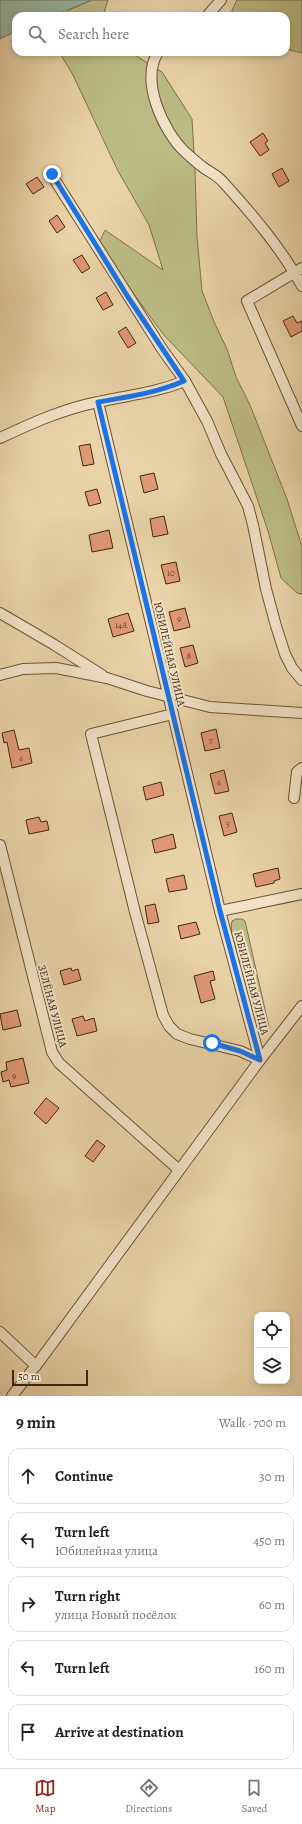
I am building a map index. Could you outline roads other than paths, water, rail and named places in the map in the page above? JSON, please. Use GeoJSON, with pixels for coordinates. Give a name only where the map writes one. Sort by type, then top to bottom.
{"type":"FeatureCollection","features":[{"type":"Feature","properties":{"kind":"street"},"geometry":{"type":"LineString","coordinates":[[210,12],[221,0]]}},
{"type":"Feature","properties":{"kind":"street"},"geometry":{"type":"LineString","coordinates":[[157,56],[151,78],[152,92],[158,110],[168,129],[184,151],[203,168],[217,175],[256,220],[298,270],[302,286]]}},
{"type":"Feature","properties":{"kind":"street"},"geometry":{"type":"LineString","coordinates":[[52,174],[128,297],[184,381],[207,421],[221,454],[248,506],[266,589],[276,626],[285,654],[292,668],[302,680]]}},
{"type":"Feature","properties":{"kind":"street"},"geometry":{"type":"LineString","coordinates":[[298,270],[247,301],[299,415],[302,426]]}},
{"type":"Feature","properties":{"kind":"street"},"geometry":{"type":"LineString","coordinates":[[0,438],[53,414],[98,402],[138,396],[168,388],[184,381]]}},
{"type":"Feature","properties":{"kind":"street","name":"ЮБИЛЕЙНАЯ УЛИЦА"},"geometry":{"type":"LineString","coordinates":[[98,402],[220,911],[260,1060]]}},
{"type":"Feature","properties":{"kind":"street"},"geometry":{"type":"LineString","coordinates":[[0,613],[107,678]]}},
{"type":"Feature","properties":{"kind":"street"},"geometry":{"type":"LineString","coordinates":[[0,675],[23,669],[56,668],[107,678],[168,697],[210,707],[302,713]]}},
{"type":"Feature","properties":{"kind":"street"},"geometry":{"type":"LineString","coordinates":[[173,714],[91,734],[135,912],[163,1015],[169,1026],[177,1034],[190,1039],[240,1051],[260,1060]]}},
{"type":"Feature","properties":{"kind":"street"},"geometry":{"type":"LineString","coordinates":[[294,798],[297,772],[302,768]]}},
{"type":"Feature","properties":{"kind":"street","name":"ЗЕЛЁНАЯ УЛИЦА"},"geometry":{"type":"LineString","coordinates":[[0,845],[52,1052],[59,1063],[179,1170]]}},
{"type":"Feature","properties":{"kind":"street"},"geometry":{"type":"LineString","coordinates":[[220,911],[302,894]]}},
{"type":"Feature","properties":{"kind":"street"},"geometry":{"type":"LineString","coordinates":[[12,1396],[36,1366],[260,1060],[302,1006]]}},
{"type":"Feature","properties":{"kind":"street"},"geometry":{"type":"LineString","coordinates":[[0,1332],[36,1366]]}}]}
